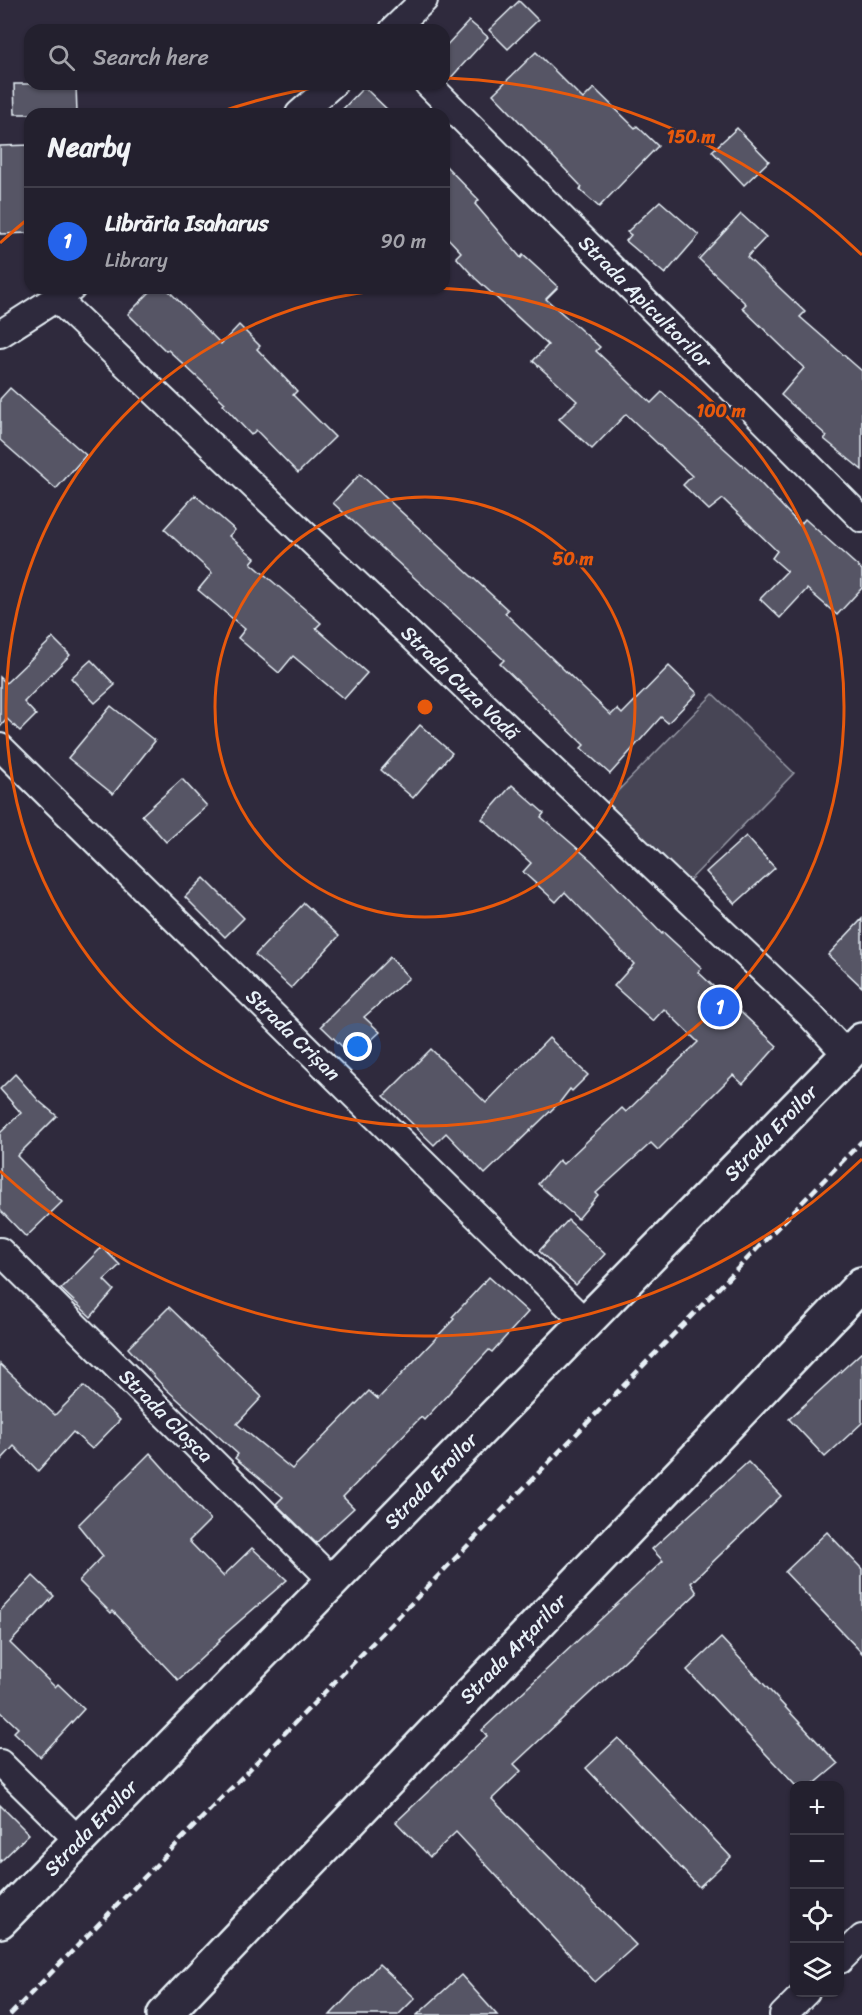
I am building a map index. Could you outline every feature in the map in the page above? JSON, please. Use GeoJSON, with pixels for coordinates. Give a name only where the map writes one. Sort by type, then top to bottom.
{"type":"FeatureCollection","features":[{"type":"Feature","properties":{"kind":"street"},"geometry":{"type":"LineString","coordinates":[[399,24],[424,0]]}},
{"type":"Feature","properties":{"kind":"street"},"geometry":{"type":"LineString","coordinates":[[306,108],[326,90]]}},
{"type":"Feature","properties":{"kind":"street","name":"Strada Apicultorilor"},"geometry":{"type":"LineString","coordinates":[[434,90],[862,519]]}},
{"type":"Feature","properties":{"kind":"street"},"geometry":{"type":"LineString","coordinates":[[0,334],[61,294]]}},
{"type":"Feature","properties":{"kind":"street","name":"Strada Cuza Vodă"},"geometry":{"type":"LineString","coordinates":[[64,294],[811,1016],[857,1055]]}},
{"type":"Feature","properties":{"kind":"street","name":"Strada Crișan"},"geometry":{"type":"LineString","coordinates":[[0,747],[586,1323]]}},
{"type":"Feature","properties":{"kind":"street","name":"Strada Eroilor"},"geometry":{"type":"LineString","coordinates":[[0,1921],[586,1323],[857,1055]]}},
{"type":"Feature","properties":{"kind":"street","name":"Strada Cloșca"},"geometry":{"type":"LineString","coordinates":[[0,1251],[333,1581]]}},
{"type":"Feature","properties":{"kind":"street","name":"Strada Arțarilor"},"geometry":{"type":"LineString","coordinates":[[164,2015],[862,1284]]}},
{"type":"Feature","properties":{"kind":"street"},"geometry":{"type":"LineString","coordinates":[[0,1763],[79,1841]]}},
{"type":"Feature","properties":{"kind":"street"},"geometry":{"type":"LineString","coordinates":[[844,1956],[862,1938]]}},
{"type":"Feature","properties":{"kind":"street"},"geometry":{"type":"LineString","coordinates":[[783,2015],[801,1997]]}},
{"type":"Feature","properties":{"kind":"shaded area"},"geometry":{"type":"Polygon","coordinates":[[[713,694],[794,773],[688,882],[607,802],[713,694]]]}},
{"type":"Feature","properties":{"kind":"building"},"geometry":{"type":"Polygon","coordinates":[[[519,1],[538,20],[508,49],[489,30],[519,1]]]}},
{"type":"Feature","properties":{"kind":"building"},"geometry":{"type":"Polygon","coordinates":[[[469,21],[488,37],[450,79],[450,42],[469,21]]]}},
{"type":"Feature","properties":{"kind":"building"},"geometry":{"type":"Polygon","coordinates":[[[536,52],[583,99],[594,88],[635,128],[637,126],[658,146],[599,207],[580,190],[582,187],[493,94],[536,52]]]}},
{"type":"Feature","properties":{"kind":"building"},"geometry":{"type":"Polygon","coordinates":[[[14,84],[24,84],[24,90],[76,90],[77,108],[24,108],[24,114],[15,114],[14,84]]]}},
{"type":"Feature","properties":{"kind":"building"},"geometry":{"type":"Polygon","coordinates":[[[361,90],[367,90],[386,108],[344,108],[361,90]]]}},
{"type":"Feature","properties":{"kind":"building"},"geometry":{"type":"Polygon","coordinates":[[[737,128],[769,161],[744,185],[712,151],[737,128]]]}},
{"type":"Feature","properties":{"kind":"building"},"geometry":{"type":"Polygon","coordinates":[[[24,145],[24,233],[0,234],[0,146],[24,145]]]}},
{"type":"Feature","properties":{"kind":"building"},"geometry":{"type":"Polygon","coordinates":[[[450,170],[479,200],[475,204],[521,258],[523,255],[558,287],[546,299],[600,347],[596,351],[651,403],[662,392],[748,470],[800,525],[805,519],[862,570],[862,588],[837,615],[807,589],[780,618],[760,599],[787,571],[772,558],[777,551],[723,499],[709,510],[683,485],[692,476],[626,414],[592,449],[559,419],[577,401],[533,361],[548,345],[475,278],[456,257],[461,252],[450,240],[450,170]]]}},
{"type":"Feature","properties":{"kind":"building"},"geometry":{"type":"Polygon","coordinates":[[[660,201],[699,235],[665,274],[626,241],[631,235],[627,232],[660,201]]]}},
{"type":"Feature","properties":{"kind":"building"},"geometry":{"type":"Polygon","coordinates":[[[741,214],[766,237],[747,257],[805,312],[800,317],[862,371],[862,470],[824,439],[827,436],[781,395],[804,368],[742,308],[746,304],[699,259],[741,214]]]}},
{"type":"Feature","properties":{"kind":"building"},"geometry":{"type":"Polygon","coordinates":[[[148,294],[172,294],[221,344],[239,325],[260,346],[257,349],[297,391],[293,395],[335,437],[298,473],[256,430],[251,435],[223,405],[225,403],[128,314],[148,294]]]}},
{"type":"Feature","properties":{"kind":"building"},"geometry":{"type":"Polygon","coordinates":[[[10,388],[86,455],[56,489],[0,440],[0,399],[10,388]]]}},
{"type":"Feature","properties":{"kind":"building"},"geometry":{"type":"Polygon","coordinates":[[[360,474],[508,610],[505,613],[611,715],[617,709],[622,714],[669,666],[697,693],[668,723],[661,717],[610,774],[581,748],[584,745],[500,664],[504,660],[333,503],[360,474]]]}},
{"type":"Feature","properties":{"kind":"building"},"geometry":{"type":"Polygon","coordinates":[[[195,495],[235,530],[229,536],[255,558],[251,563],[321,623],[316,628],[367,673],[344,699],[293,656],[279,673],[238,638],[245,629],[198,590],[212,573],[164,529],[195,495]]]}},
{"type":"Feature","properties":{"kind":"building"},"geometry":{"type":"Polygon","coordinates":[[[53,638],[70,655],[24,702],[36,715],[20,731],[7,719],[0,727],[0,677],[6,683],[53,638]]]}},
{"type":"Feature","properties":{"kind":"building"},"geometry":{"type":"Polygon","coordinates":[[[91,660],[115,685],[95,703],[71,678],[91,660]]]}},
{"type":"Feature","properties":{"kind":"building"},"geometry":{"type":"Polygon","coordinates":[[[111,706],[155,741],[113,794],[68,758],[111,706]]]}},
{"type":"Feature","properties":{"kind":"building"},"geometry":{"type":"Polygon","coordinates":[[[420,725],[452,753],[413,798],[381,770],[420,725]]]}},
{"type":"Feature","properties":{"kind":"building"},"geometry":{"type":"Polygon","coordinates":[[[182,779],[207,806],[166,842],[142,815],[182,779]]]}},
{"type":"Feature","properties":{"kind":"building"},"geometry":{"type":"Polygon","coordinates":[[[512,785],[544,813],[541,817],[592,861],[662,934],[663,932],[702,968],[698,972],[777,1046],[743,1084],[733,1075],[658,1150],[651,1143],[596,1193],[598,1195],[578,1219],[538,1184],[559,1160],[563,1164],[622,1108],[626,1112],[698,1042],[664,1009],[653,1021],[614,986],[634,964],[565,892],[556,902],[523,872],[531,863],[482,819],[512,785]]]}},
{"type":"Feature","properties":{"kind":"building"},"geometry":{"type":"Polygon","coordinates":[[[746,836],[775,868],[735,904],[706,872],[746,836]]]}},
{"type":"Feature","properties":{"kind":"building"},"geometry":{"type":"Polygon","coordinates":[[[204,878],[244,918],[225,937],[185,897],[204,878]]]}},
{"type":"Feature","properties":{"kind":"building"},"geometry":{"type":"Polygon","coordinates":[[[304,903],[339,936],[291,988],[255,955],[304,903]]]}},
{"type":"Feature","properties":{"kind":"building"},"geometry":{"type":"Polygon","coordinates":[[[862,919],[862,987],[828,955],[862,919]]]}},
{"type":"Feature","properties":{"kind":"building"},"geometry":{"type":"Polygon","coordinates":[[[390,957],[409,978],[364,1017],[380,1032],[353,1057],[321,1026],[390,957]]]}},
{"type":"Feature","properties":{"kind":"building"},"geometry":{"type":"Polygon","coordinates":[[[549,1038],[588,1075],[572,1091],[570,1089],[560,1102],[485,1174],[446,1133],[434,1145],[384,1096],[431,1049],[486,1103],[549,1038]]]}},
{"type":"Feature","properties":{"kind":"building"},"geometry":{"type":"Polygon","coordinates":[[[15,1074],[39,1101],[57,1116],[17,1156],[62,1202],[26,1237],[0,1210],[0,1133],[21,1113],[0,1089],[15,1074]]]}},
{"type":"Feature","properties":{"kind":"building"},"geometry":{"type":"Polygon","coordinates":[[[568,1220],[605,1254],[576,1285],[539,1251],[568,1220]]]}},
{"type":"Feature","properties":{"kind":"building"},"geometry":{"type":"Polygon","coordinates":[[[102,1247],[120,1265],[104,1280],[114,1290],[91,1317],[61,1289],[102,1247]]]}},
{"type":"Feature","properties":{"kind":"building"},"geometry":{"type":"Polygon","coordinates":[[[489,1277],[528,1312],[492,1352],[489,1350],[424,1420],[421,1417],[343,1497],[354,1508],[316,1543],[276,1504],[283,1497],[235,1458],[238,1454],[166,1389],[128,1348],[169,1307],[262,1397],[237,1424],[292,1469],[369,1391],[378,1399],[454,1319],[452,1317],[489,1277]]]}},
{"type":"Feature","properties":{"kind":"building"},"geometry":{"type":"Polygon","coordinates":[[[862,1352],[862,1423],[825,1457],[789,1419],[862,1352]]]}},
{"type":"Feature","properties":{"kind":"building"},"geometry":{"type":"Polygon","coordinates":[[[0,1364],[55,1415],[84,1386],[120,1420],[92,1449],[73,1432],[38,1471],[14,1446],[0,1461],[0,1364]]]}},
{"type":"Feature","properties":{"kind":"building"},"geometry":{"type":"Polygon","coordinates":[[[150,1453],[210,1520],[189,1541],[223,1576],[252,1548],[287,1580],[219,1639],[220,1641],[178,1680],[113,1611],[111,1613],[79,1581],[103,1556],[78,1525],[150,1453]]]}},
{"type":"Feature","properties":{"kind":"building"},"geometry":{"type":"Polygon","coordinates":[[[748,1462],[781,1496],[691,1583],[697,1593],[514,1764],[521,1771],[492,1799],[636,1945],[595,1982],[456,1832],[430,1857],[396,1822],[487,1736],[482,1730],[663,1561],[652,1549],[748,1462]]]}},
{"type":"Feature","properties":{"kind":"building"},"geometry":{"type":"Polygon","coordinates":[[[827,1532],[862,1569],[862,1653],[785,1572],[827,1532]]]}},
{"type":"Feature","properties":{"kind":"building"},"geometry":{"type":"Polygon","coordinates":[[[33,1576],[54,1596],[10,1643],[55,1687],[58,1684],[84,1709],[40,1757],[14,1732],[18,1728],[0,1711],[0,1611],[33,1576]]]}},
{"type":"Feature","properties":{"kind":"building"},"geometry":{"type":"Polygon","coordinates":[[[721,1638],[838,1764],[818,1781],[791,1781],[687,1670],[721,1638]]]}},
{"type":"Feature","properties":{"kind":"building"},"geometry":{"type":"Polygon","coordinates":[[[618,1738],[731,1857],[699,1887],[586,1768],[618,1738]]]}},
{"type":"Feature","properties":{"kind":"building"},"geometry":{"type":"Polygon","coordinates":[[[0,1805],[29,1834],[0,1862],[0,1805]]]}},
{"type":"Feature","properties":{"kind":"building"},"geometry":{"type":"Polygon","coordinates":[[[379,1964],[415,1998],[398,2015],[330,2015],[379,1964]]]}},
{"type":"Feature","properties":{"kind":"building"},"geometry":{"type":"Polygon","coordinates":[[[461,1975],[497,2015],[417,2015],[461,1975]]]}},
{"type":"Feature","properties":{"kind":"railway"},"geometry":{"type":"LineString","coordinates":[[10,2015],[862,1141]]}},
{"type":"Feature","properties":{"kind":"place","name":"Librăria Isaharus"},"geometry":{"type":"Point","coordinates":[720,1007]}}]}
